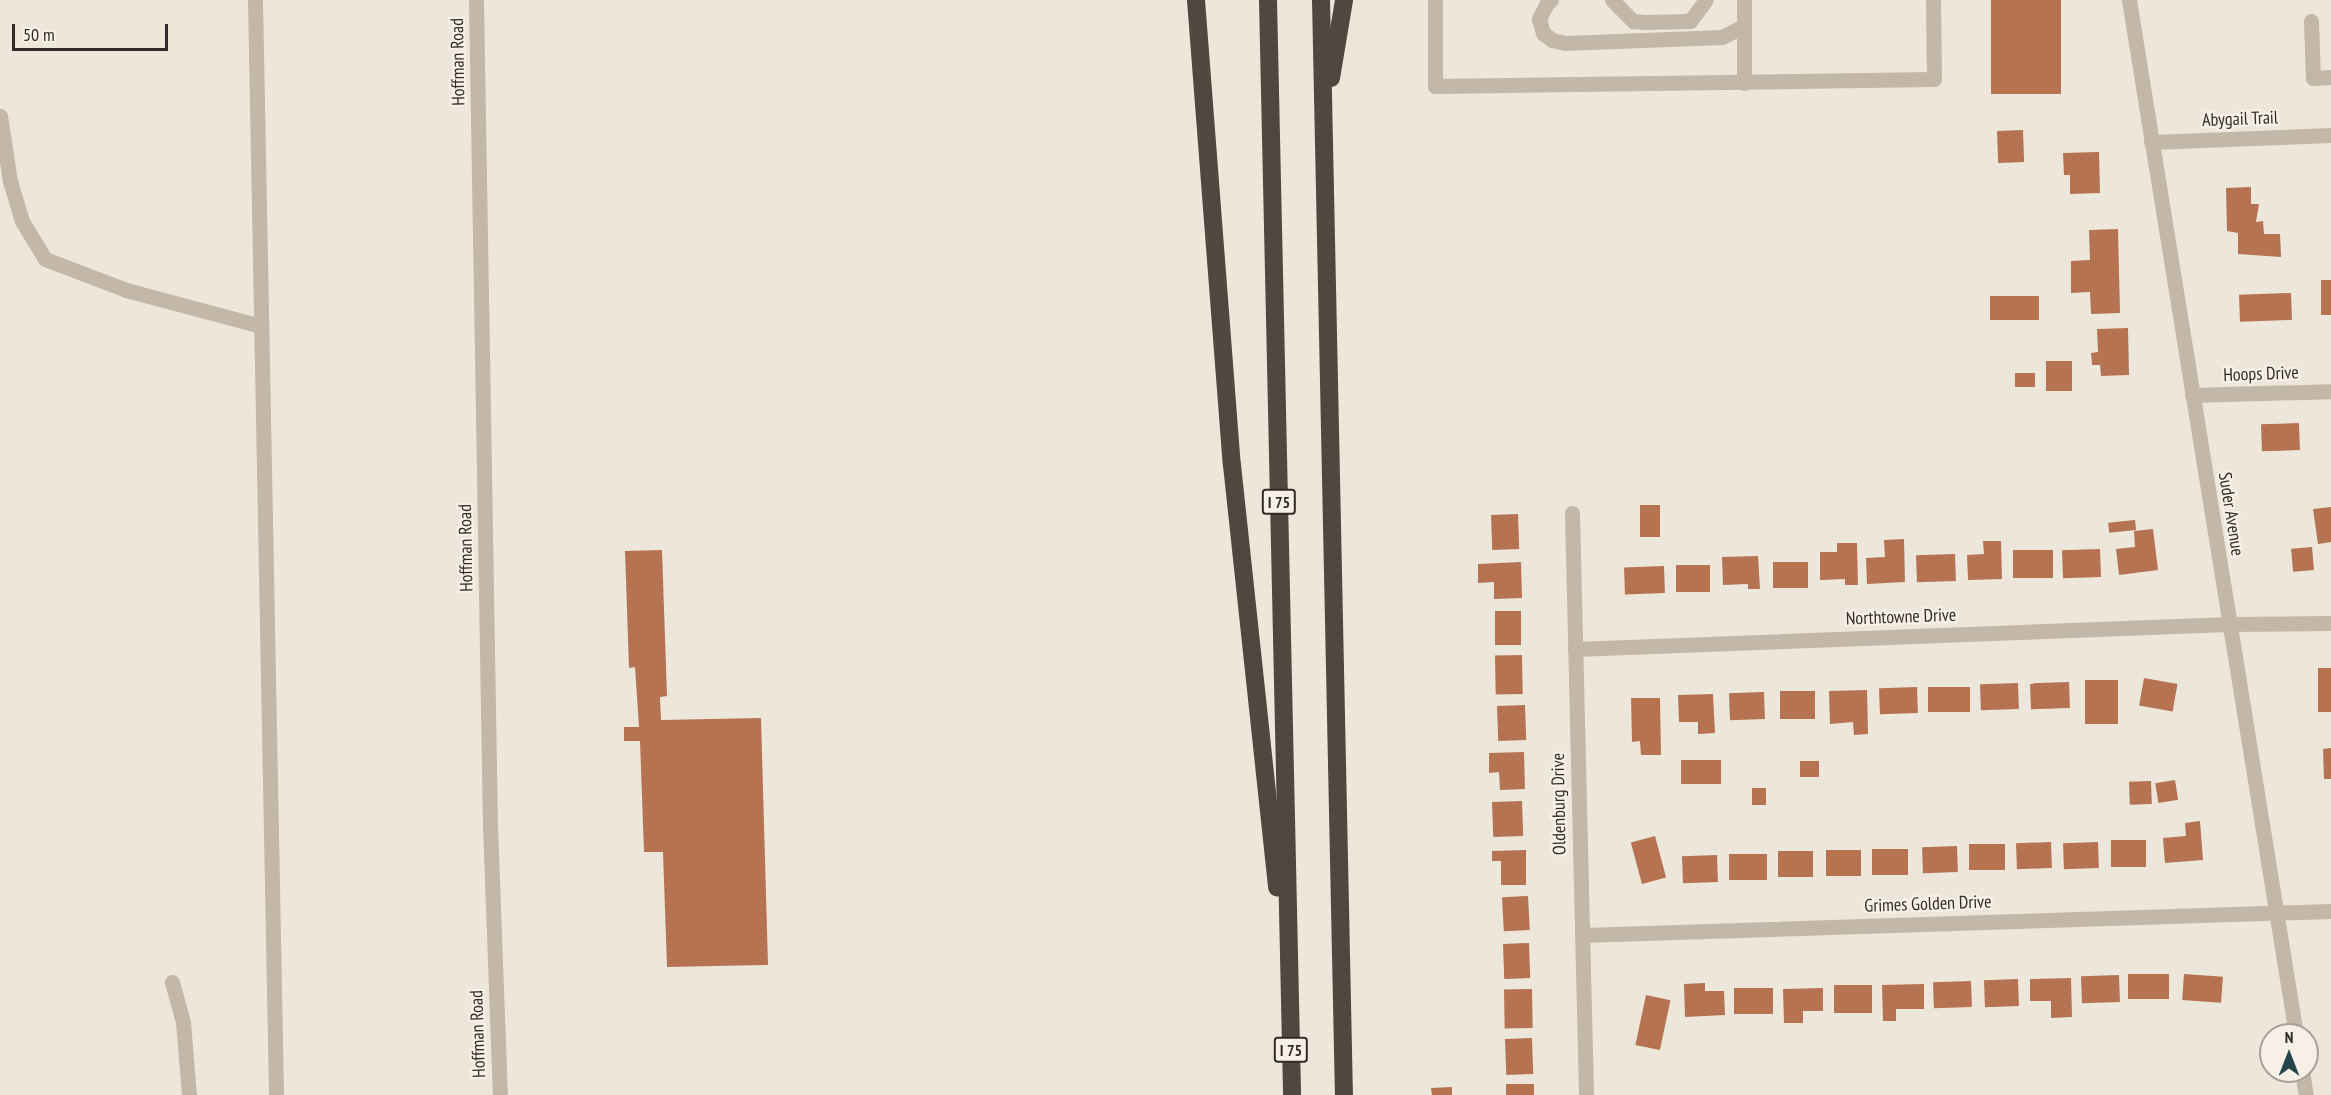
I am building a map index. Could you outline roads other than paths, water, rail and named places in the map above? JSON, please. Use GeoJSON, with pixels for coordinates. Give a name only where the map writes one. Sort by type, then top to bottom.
{"type":"FeatureCollection","features":[{"type":"Feature","properties":{"kind":"highway"},"geometry":{"type":"LineString","coordinates":[[1196,0],[1233,477],[1290,1005]]}},
{"type":"Feature","properties":{"kind":"highway","name":"I 75"},"geometry":{"type":"LineString","coordinates":[[1268,0],[1292,1095]]}},
{"type":"Feature","properties":{"kind":"highway"},"geometry":{"type":"LineString","coordinates":[[1321,0],[1344,1095]]}},
{"type":"Feature","properties":{"kind":"highway"},"geometry":{"type":"LineString","coordinates":[[1324,121],[1344,0]]}},
{"type":"Feature","properties":{"kind":"street"},"geometry":{"type":"LineString","coordinates":[[255,0],[276,1095]]}},
{"type":"Feature","properties":{"kind":"street","name":"Hoffman Road"},"geometry":{"type":"LineString","coordinates":[[476,0],[490,813],[500,1095]]}},
{"type":"Feature","properties":{"kind":"street"},"geometry":{"type":"LineString","coordinates":[[1435,0],[1435,86],[1934,79],[1933,0]]}},
{"type":"Feature","properties":{"kind":"street"},"geometry":{"type":"LineString","coordinates":[[1551,0],[1539,19],[1543,33],[1552,40],[1565,43],[1722,37],[1744,26]]}},
{"type":"Feature","properties":{"kind":"street"},"geometry":{"type":"LineString","coordinates":[[1612,0],[1633,21],[1645,22],[1690,21],[1706,0]]}},
{"type":"Feature","properties":{"kind":"street"},"geometry":{"type":"LineString","coordinates":[[1744,0],[1744,83]]}},
{"type":"Feature","properties":{"kind":"street","name":"Suder Avenue"},"geometry":{"type":"LineString","coordinates":[[2129,0],[2294,1023]]}},
{"type":"Feature","properties":{"kind":"street"},"geometry":{"type":"LineString","coordinates":[[2311,21],[2313,78],[2331,77]]}},
{"type":"Feature","properties":{"kind":"street"},"geometry":{"type":"LineString","coordinates":[[0,116],[5,182],[22,221],[45,259],[126,290],[261,326]]}},
{"type":"Feature","properties":{"kind":"street","name":"Abygail Trail"},"geometry":{"type":"LineString","coordinates":[[2151,141],[2331,135]]}},
{"type":"Feature","properties":{"kind":"street","name":"Hoops Drive"},"geometry":{"type":"LineString","coordinates":[[2192,395],[2331,391]]}},
{"type":"Feature","properties":{"kind":"street","name":"Oldenburg Drive"},"geometry":{"type":"LineString","coordinates":[[1572,513],[1586,1095]]}},
{"type":"Feature","properties":{"kind":"street","name":"Northtowne Drive"},"geometry":{"type":"LineString","coordinates":[[1575,649],[2229,624],[2331,623]]}},
{"type":"Feature","properties":{"kind":"street","name":"Grimes Golden Drive"},"geometry":{"type":"LineString","coordinates":[[1582,935],[2331,911]]}},
{"type":"Feature","properties":{"kind":"street"},"geometry":{"type":"LineString","coordinates":[[172,982],[183,1022],[189,1095]]}}]}
